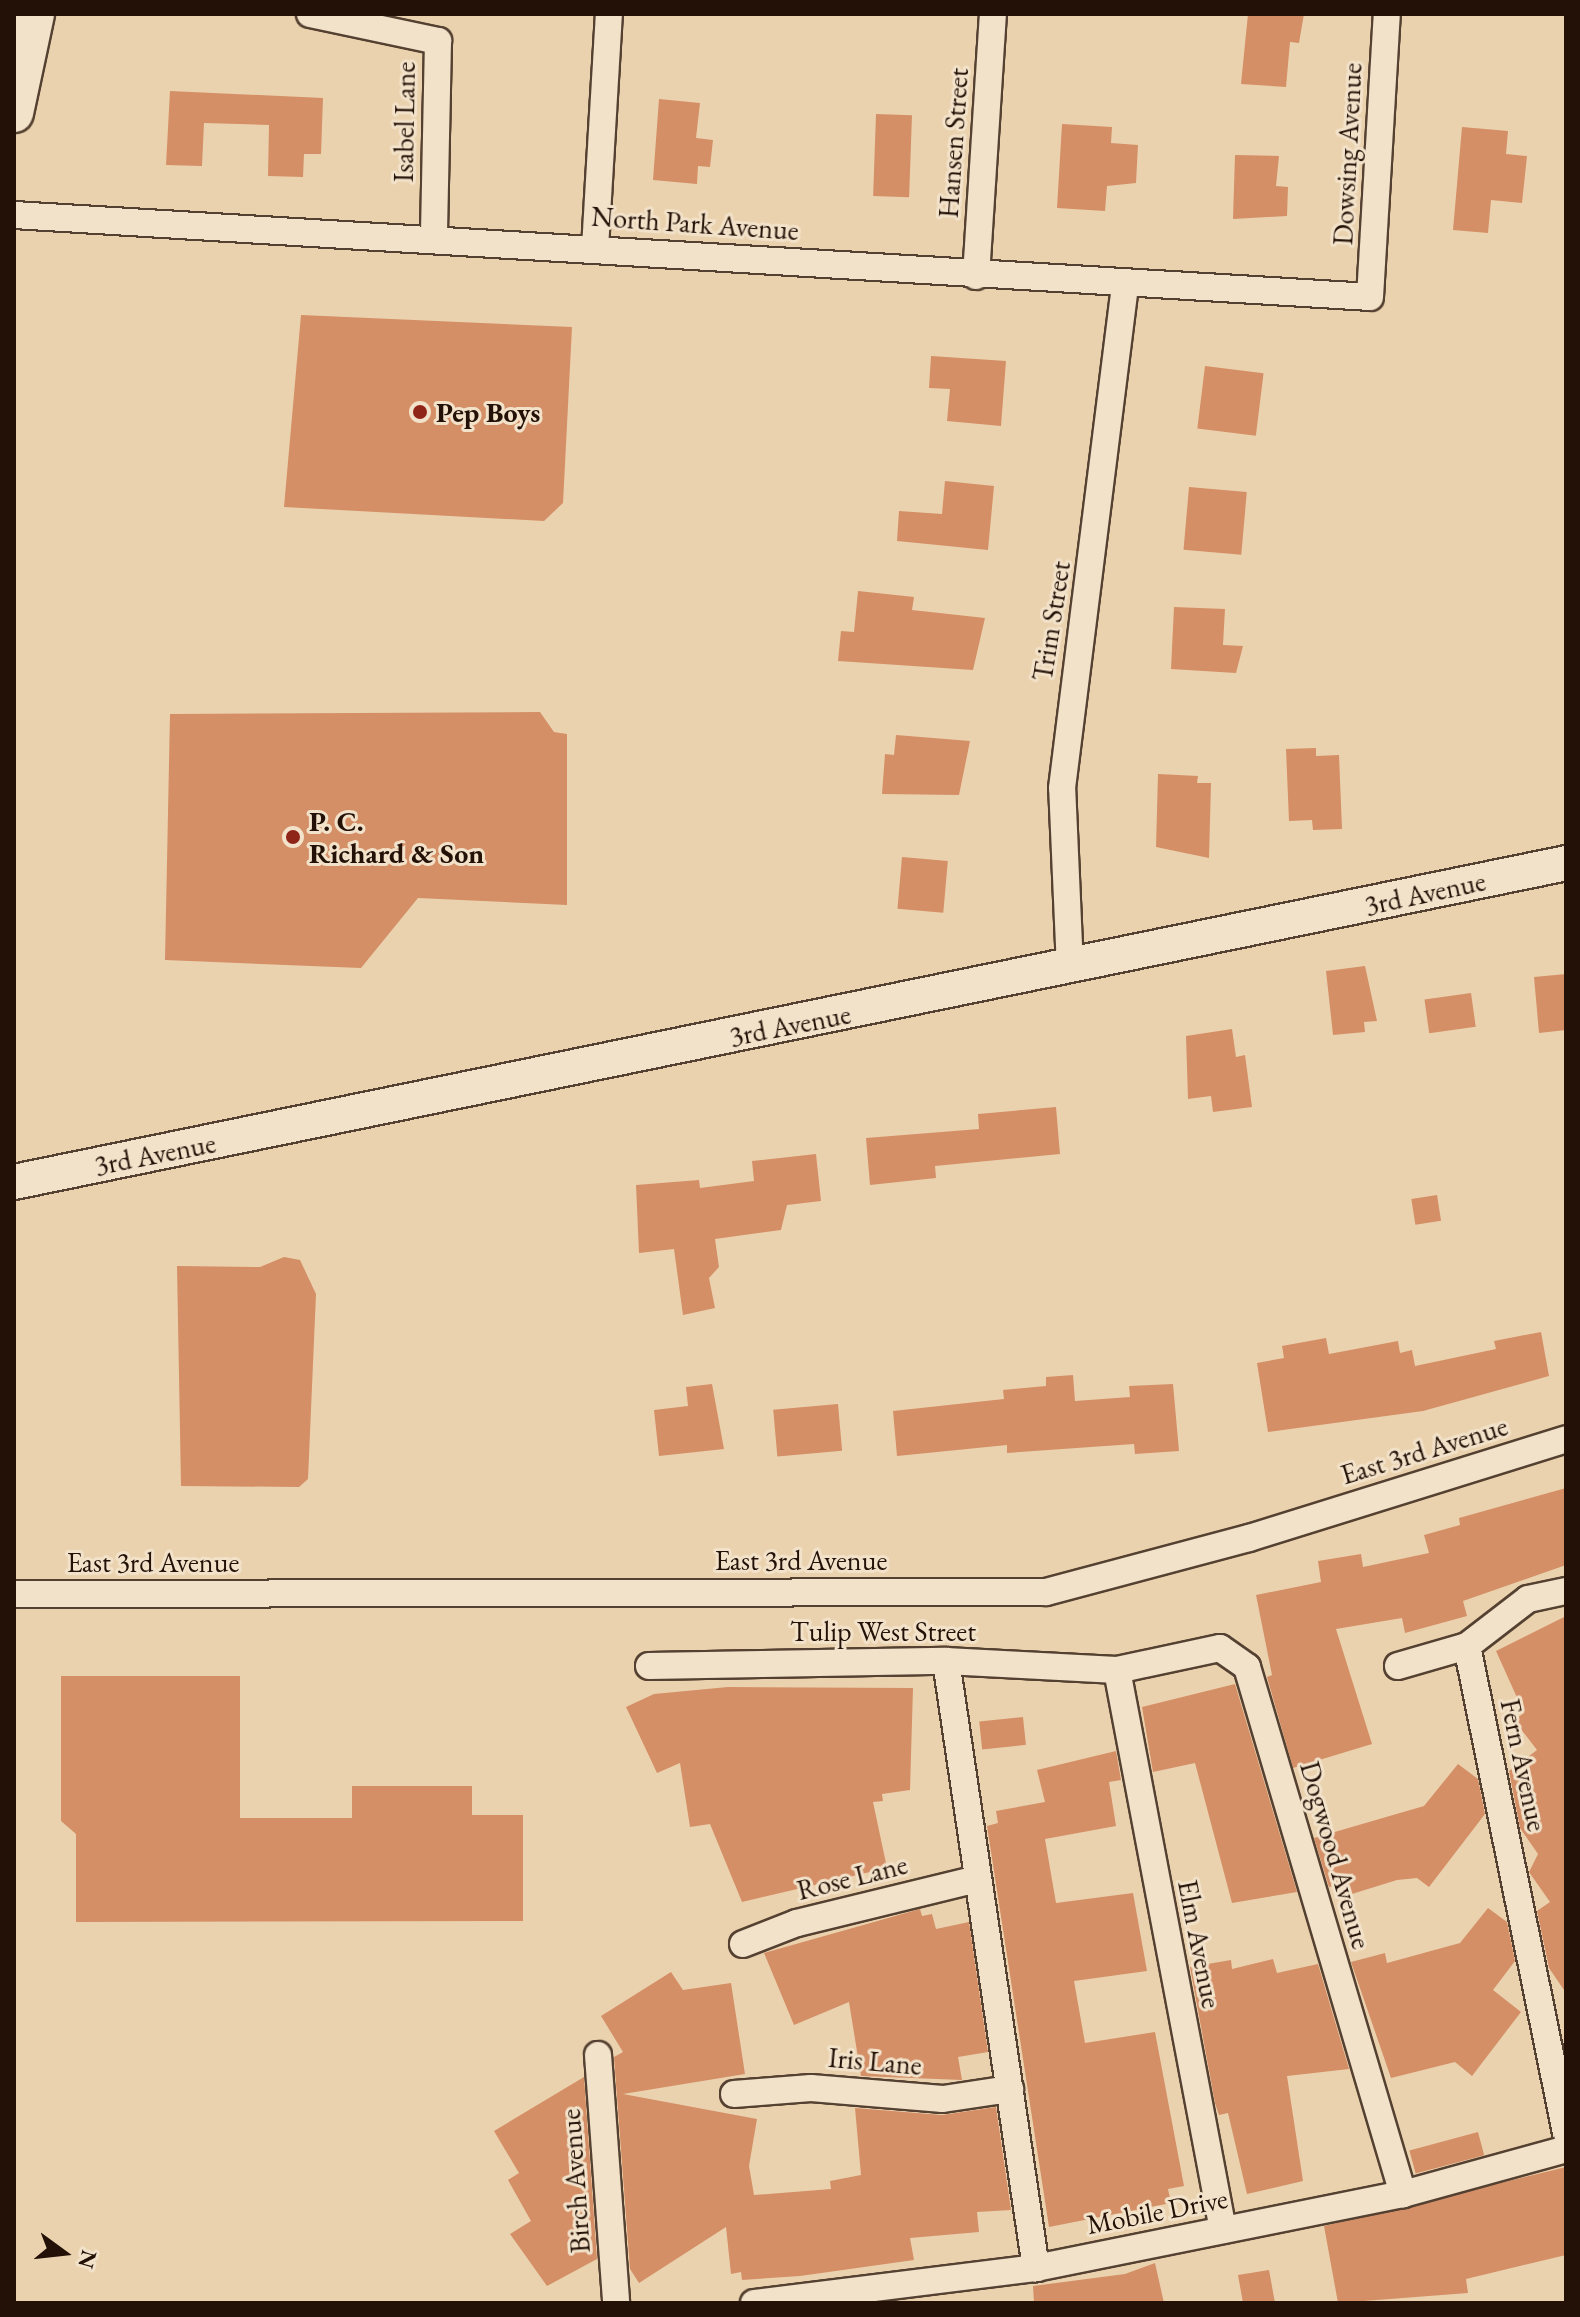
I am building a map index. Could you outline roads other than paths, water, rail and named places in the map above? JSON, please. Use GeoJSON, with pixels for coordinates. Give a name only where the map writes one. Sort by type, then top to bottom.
{"type":"FeatureCollection","features":[{"type":"Feature","properties":{"kind":"main road"},"geometry":{"type":"LineString","coordinates":[[14,113],[35,14]]}},
{"type":"Feature","properties":{"kind":"street","name":"Isabel Lane"},"geometry":{"type":"LineString","coordinates":[[310,14],[438,41],[434,238]]}},
{"type":"Feature","properties":{"kind":"street"},"geometry":{"type":"LineString","coordinates":[[595,248],[609,14]]}},
{"type":"Feature","properties":{"kind":"street","name":"Hansen Street"},"geometry":{"type":"LineString","coordinates":[[976,276],[993,14]]}},
{"type":"Feature","properties":{"kind":"street","name":"Dowsing Avenue"},"geometry":{"type":"LineString","coordinates":[[1370,297],[1387,14]]}},
{"type":"Feature","properties":{"kind":"street","name":"North Park Avenue"},"geometry":{"type":"LineString","coordinates":[[14,215],[595,248],[1125,286],[1370,297]]}},
{"type":"Feature","properties":{"kind":"street","name":"Trim Street"},"geometry":{"type":"LineString","coordinates":[[1070,968],[1062,788],[1125,286]]}},
{"type":"Feature","properties":{"kind":"street","name":"3rd Avenue"},"geometry":{"type":"LineString","coordinates":[[14,1182],[1070,968],[1566,863]]}},
{"type":"Feature","properties":{"kind":"street","name":"East 3rd Avenue"},"geometry":{"type":"LineString","coordinates":[[14,1594],[1046,1592],[1249,1538],[1566,1439]]}},
{"type":"Feature","properties":{"kind":"street"},"geometry":{"type":"LineString","coordinates":[[1398,1666],[1467,1646],[1528,1599],[1566,1591]]}},
{"type":"Feature","properties":{"kind":"street","name":"Fern Avenue"},"geometry":{"type":"LineString","coordinates":[[1467,1646],[1566,2131]]}},
{"type":"Feature","properties":{"kind":"street","name":"Dogwood Avenue"},"geometry":{"type":"LineString","coordinates":[[1117,1670],[1220,1648],[1247,1667],[1403,2194]]}},
{"type":"Feature","properties":{"kind":"street"},"geometry":{"type":"LineString","coordinates":[[946,1661],[1036,2268]]}},
{"type":"Feature","properties":{"kind":"street","name":"Tulip West Street"},"geometry":{"type":"LineString","coordinates":[[649,1666],[946,1661],[1117,1670]]}},
{"type":"Feature","properties":{"kind":"street","name":"Elm Avenue"},"geometry":{"type":"LineString","coordinates":[[1117,1670],[1223,2230]]}},
{"type":"Feature","properties":{"kind":"street","name":"Rose Lane"},"geometry":{"type":"LineString","coordinates":[[743,1944],[797,1923],[978,1879]]}},
{"type":"Feature","properties":{"kind":"street","name":"Birch Avenue"},"geometry":{"type":"LineString","coordinates":[[598,2055],[616,2303]]}},
{"type":"Feature","properties":{"kind":"street","name":"Iris Lane"},"geometry":{"type":"LineString","coordinates":[[734,2094],[811,2088],[943,2099],[1010,2089]]}},
{"type":"Feature","properties":{"kind":"street","name":"Mobile Drive"},"geometry":{"type":"LineString","coordinates":[[754,2303],[1036,2268],[1403,2194],[1566,2149]]}},
{"type":"Feature","properties":{"kind":"place","name":"Pep Boys"},"geometry":{"type":"Point","coordinates":[420,412]}},
{"type":"Feature","properties":{"kind":"place","name":"P. C. Richard & Son"},"geometry":{"type":"Point","coordinates":[293,837]}}]}
